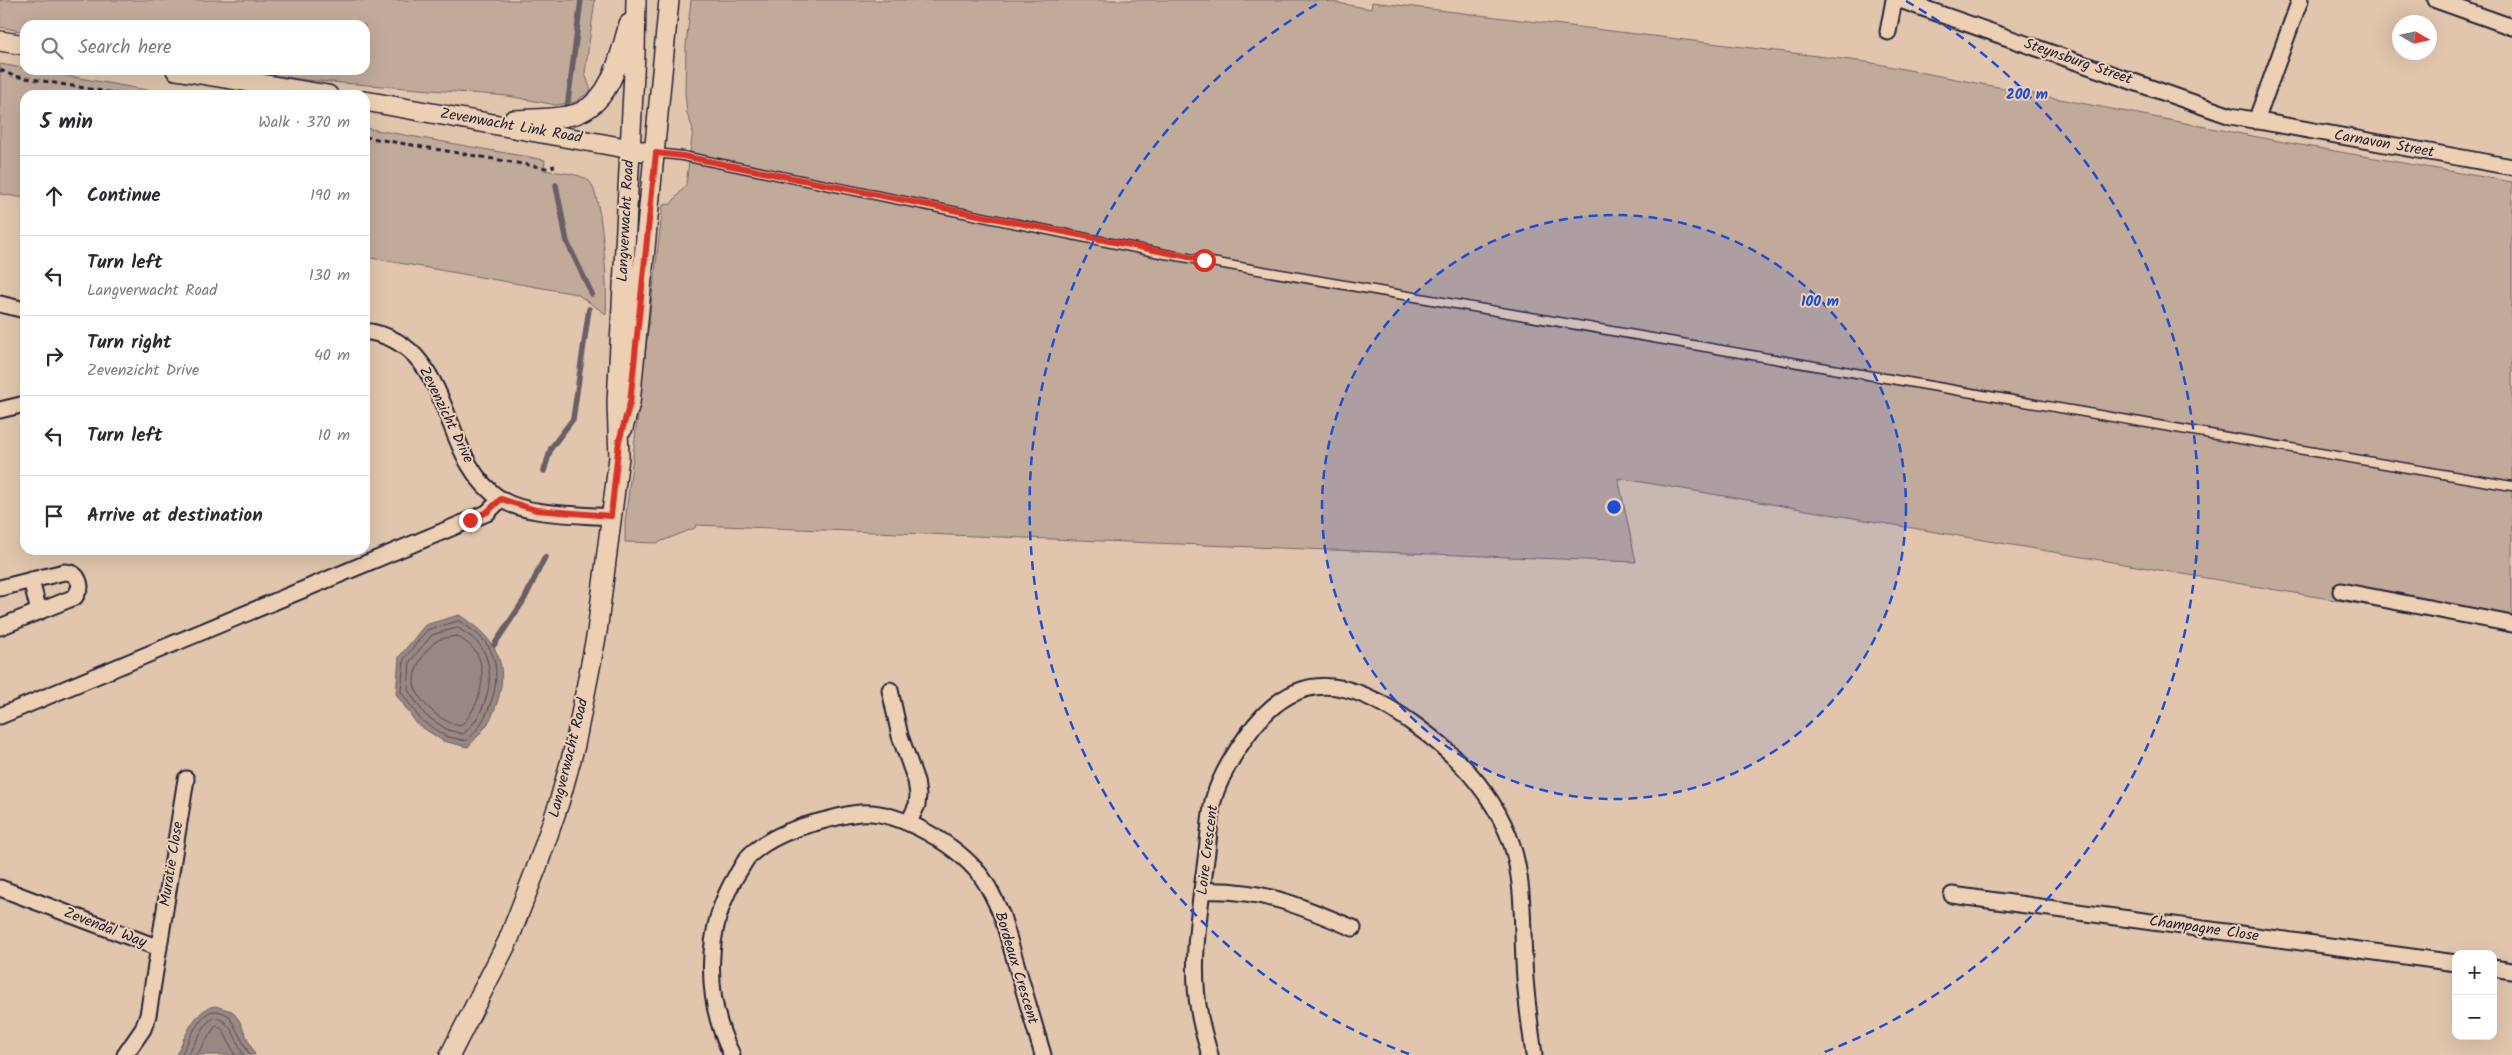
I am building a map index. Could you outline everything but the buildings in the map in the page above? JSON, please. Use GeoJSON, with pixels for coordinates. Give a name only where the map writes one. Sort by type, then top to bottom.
{"type":"FeatureCollection","features":[{"type":"Feature","properties":{"kind":"street","name":"Langverwacht Road"},"geometry":{"type":"LineString","coordinates":[[619,441],[630,403],[656,153],[669,0]]}},
{"type":"Feature","properties":{"kind":"street"},"geometry":{"type":"LineString","coordinates":[[1888,32],[1894,0]]}},
{"type":"Feature","properties":{"kind":"street","name":"Steynsburg Street"},"geometry":{"type":"LineString","coordinates":[[1900,0],[2231,116],[2256,121]]}},
{"type":"Feature","properties":{"kind":"street"},"geometry":{"type":"LineString","coordinates":[[2256,121],[2300,0]]}},
{"type":"Feature","properties":{"kind":"street"},"geometry":{"type":"LineString","coordinates":[[2436,0],[2512,27]]}},
{"type":"Feature","properties":{"kind":"street","name":"Langverwacht Road"},"geometry":{"type":"LineString","coordinates":[[450,1055],[508,940],[538,864],[559,803],[575,745],[597,632],[619,441],[617,403],[636,2]]}},
{"type":"Feature","properties":{"kind":"street"},"geometry":{"type":"LineString","coordinates":[[489,123],[580,113],[593,105],[609,82],[636,2]]}},
{"type":"Feature","properties":{"kind":"street"},"geometry":{"type":"LineString","coordinates":[[0,41],[20,44]]}},
{"type":"Feature","properties":{"kind":"street"},"geometry":{"type":"LineString","coordinates":[[206,75],[298,90]]}},
{"type":"Feature","properties":{"kind":"street","name":"Zevenwacht Link Road"},"geometry":{"type":"LineString","coordinates":[[370,102],[656,153]]}},
{"type":"Feature","properties":{"kind":"street","name":"Carnavon Street"},"geometry":{"type":"LineString","coordinates":[[2256,121],[2512,167]]}},
{"type":"Feature","properties":{"kind":"street"},"geometry":{"type":"LineString","coordinates":[[0,304],[20,309]]}},
{"type":"Feature","properties":{"kind":"street","name":"Zevenzicht Drive"},"geometry":{"type":"LineString","coordinates":[[370,333],[397,342],[419,359],[427,370],[443,402],[471,468],[484,484],[501,499],[536,510],[611,516]]}},
{"type":"Feature","properties":{"kind":"street"},"geometry":{"type":"LineString","coordinates":[[0,410],[20,405]]}},
{"type":"Feature","properties":{"kind":"street"},"geometry":{"type":"LineString","coordinates":[[0,716],[487,512],[501,499]]}},
{"type":"Feature","properties":{"kind":"street"},"geometry":{"type":"LineString","coordinates":[[0,588],[64,572],[74,574],[80,582],[80,587],[75,597],[0,627]]}},
{"type":"Feature","properties":{"kind":"street"},"geometry":{"type":"LineString","coordinates":[[31,580],[39,612]]}},
{"type":"Feature","properties":{"kind":"street"},"geometry":{"type":"LineString","coordinates":[[2341,592],[2512,624]]}},
{"type":"Feature","properties":{"kind":"street","name":"Loire Crescent"},"geometry":{"type":"LineString","coordinates":[[1210,1055],[1198,1010],[1197,989],[1198,923],[1213,800],[1228,763],[1254,726],[1275,703],[1292,693],[1308,688],[1335,687],[1362,694],[1392,708],[1429,735],[1471,773],[1497,814],[1512,846],[1522,891],[1524,964],[1534,1055]]}},
{"type":"Feature","properties":{"kind":"street"},"geometry":{"type":"LineString","coordinates":[[890,690],[900,736],[916,781],[917,805],[909,822]]}},
{"type":"Feature","properties":{"kind":"street","name":"Muratie Close"},"geometry":{"type":"LineString","coordinates":[[158,948],[186,779]]}},
{"type":"Feature","properties":{"kind":"street","name":"Bordeaux Crescent"},"geometry":{"type":"LineString","coordinates":[[732,1055],[716,1004],[711,967],[715,926],[732,884],[750,855],[777,836],[808,824],[860,812],[892,816],[909,822],[962,858],[980,875],[995,899],[1043,1055]]}},
{"type":"Feature","properties":{"kind":"street","name":"Zevendal Way"},"geometry":{"type":"LineString","coordinates":[[0,888],[158,948],[146,1022],[138,1038],[125,1055]]}},
{"type":"Feature","properties":{"kind":"street"},"geometry":{"type":"LineString","coordinates":[[1202,891],[1230,890],[1280,899],[1353,928]]}},
{"type":"Feature","properties":{"kind":"street","name":"Champagne Close"},"geometry":{"type":"LineString","coordinates":[[1952,896],[2452,962]]}},
{"type":"Feature","properties":{"kind":"street"},"geometry":{"type":"LineString","coordinates":[[2497,969],[2512,971]]}},
{"type":"Feature","properties":{"kind":"lane"},"geometry":{"type":"LineString","coordinates":[[656,153],[692,158],[1165,254],[2512,486]]}},
{"type":"Feature","properties":{"kind":"path"},"geometry":{"type":"LineString","coordinates":[[0,70],[14,76],[96,90]]}},
{"type":"Feature","properties":{"kind":"path"},"geometry":{"type":"LineString","coordinates":[[370,138],[546,168],[554,166]]}},
{"type":"Feature","properties":{"kind":"shaded area"},"geometry":{"type":"Polygon","coordinates":[[[0,0],[595,0],[585,73],[591,91],[575,102],[556,105],[508,96],[305,80],[272,75],[370,75],[370,20],[20,20],[20,31],[0,27],[0,0]]]}},
{"type":"Feature","properties":{"kind":"shaded area"},"geometry":{"type":"Polygon","coordinates":[[[691,0],[1321,0],[1371,9],[1372,2],[1867,62],[2289,143],[2512,182],[2512,630],[1618,478],[1636,562],[696,525],[695,528],[657,543],[625,542],[625,523],[663,205],[671,204],[686,185],[693,129],[687,113],[685,93],[686,46],[691,0]]]}},
{"type":"Feature","properties":{"kind":"shaded area"},"geometry":{"type":"Polygon","coordinates":[[[0,64],[20,68],[20,75],[62,75],[147,90],[20,90],[20,197],[0,194],[0,64]]]}},
{"type":"Feature","properties":{"kind":"shaded area"},"geometry":{"type":"Polygon","coordinates":[[[370,129],[545,160],[544,170],[573,174],[589,181],[598,204],[604,244],[606,314],[577,294],[370,258],[370,129]]]}},
{"type":"Feature","properties":{"kind":"water"},"geometry":{"type":"Polygon","coordinates":[[[459,615],[485,635],[499,658],[501,671],[498,700],[492,716],[468,747],[443,741],[417,724],[396,694],[399,657],[425,625],[459,615]]]}},
{"type":"Feature","properties":{"kind":"water"},"geometry":{"type":"Polygon","coordinates":[[[215,1006],[232,1011],[239,1020],[255,1055],[176,1055],[196,1018],[208,1008],[215,1006]]]}},
{"type":"Feature","properties":{"kind":"waterway"},"geometry":{"type":"LineString","coordinates":[[567,109],[581,0]]}},
{"type":"Feature","properties":{"kind":"waterway"},"geometry":{"type":"LineString","coordinates":[[556,185],[567,242],[592,294]]}},
{"type":"Feature","properties":{"kind":"waterway"},"geometry":{"type":"LineString","coordinates":[[544,471],[551,448],[573,419],[589,309]]}},
{"type":"Feature","properties":{"kind":"waterway"},"geometry":{"type":"LineString","coordinates":[[494,645],[524,600],[545,557]]}},
{"type":"Feature","properties":{"kind":"route"},"geometry":{"type":"LineString","coordinates":[[470,520],[487,512],[501,499],[520,507],[536,510],[611,516],[619,457],[619,441],[630,403],[643,262],[656,153],[683,156],[1165,254],[1204,260]]}}]}
